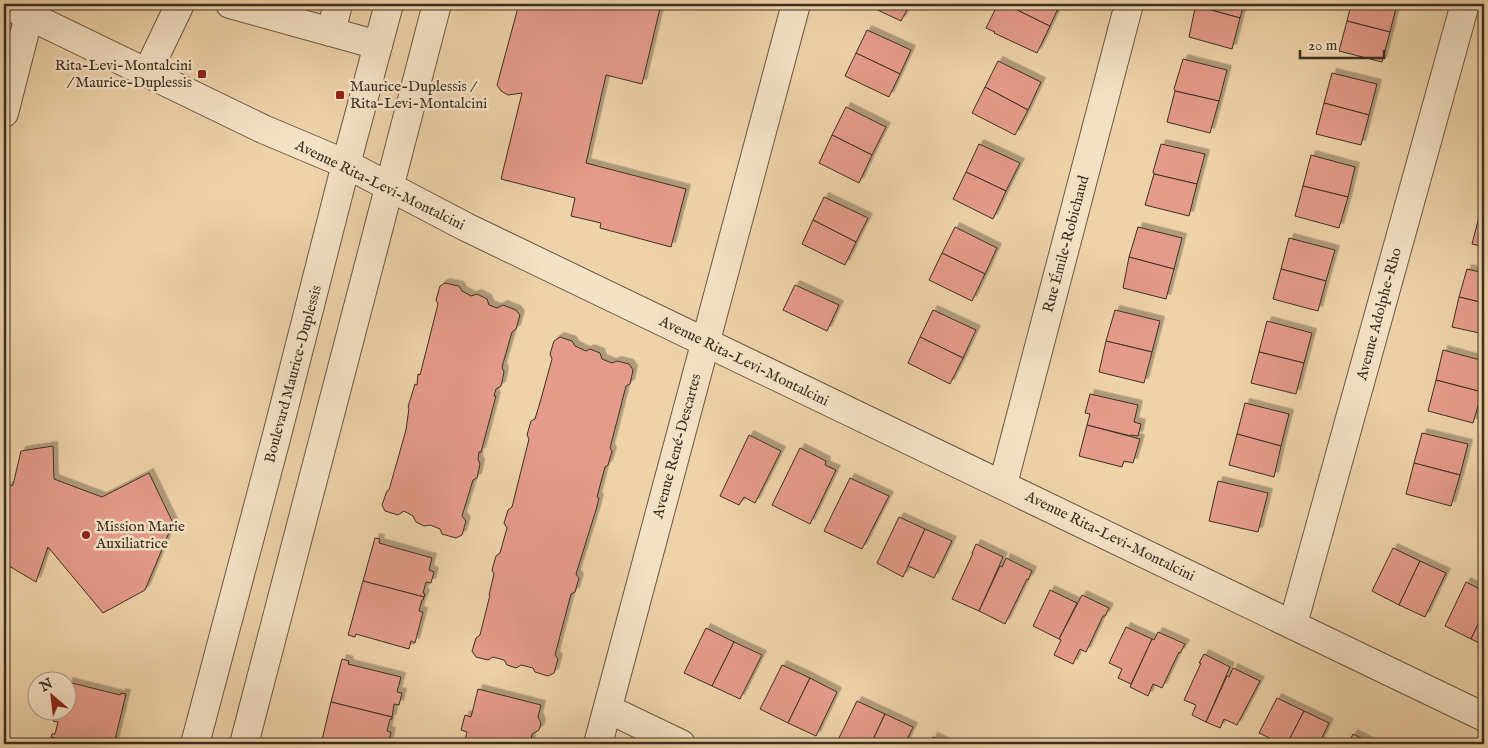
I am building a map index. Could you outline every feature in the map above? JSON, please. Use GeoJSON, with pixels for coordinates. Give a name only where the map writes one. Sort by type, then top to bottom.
{"type":"FeatureCollection","features":[{"type":"Feature","properties":{"kind":"street"},"geometry":{"type":"LineString","coordinates":[[147,72],[180,4]]}},
{"type":"Feature","properties":{"kind":"street"},"geometry":{"type":"LineString","coordinates":[[230,4],[378,45]]}},
{"type":"Feature","properties":{"kind":"street"},"geometry":{"type":"LineString","coordinates":[[331,32],[338,4]]}},
{"type":"Feature","properties":{"kind":"street","name":"Boulevard Maurice-Duplessis"},"geometry":{"type":"LineString","coordinates":[[194,744],[389,4]]}},
{"type":"Feature","properties":{"kind":"street"},"geometry":{"type":"LineString","coordinates":[[244,744],[437,4]]}},
{"type":"Feature","properties":{"kind":"street","name":"Avenue René-Descartes"},"geometry":{"type":"LineString","coordinates":[[598,744],[796,4]]}},
{"type":"Feature","properties":{"kind":"street","name":"Rue Émile-Robichaud"},"geometry":{"type":"LineString","coordinates":[[1003,484],[1129,4]]}},
{"type":"Feature","properties":{"kind":"street","name":"Avenue Adolphe-Rho"},"geometry":{"type":"LineString","coordinates":[[1293,624],[1465,4]]}},
{"type":"Feature","properties":{"kind":"street"},"geometry":{"type":"LineString","coordinates":[[4,113],[22,8]]}},
{"type":"Feature","properties":{"kind":"street","name":"Avenue Rita-Levi-Montalcini"},"geometry":{"type":"LineString","coordinates":[[22,8],[263,129],[346,164],[466,227],[1484,717]]}},
{"type":"Feature","properties":{"kind":"street"},"geometry":{"type":"LineString","coordinates":[[608,709],[681,744]]}},
{"type":"Feature","properties":{"kind":"building"},"geometry":{"type":"Polygon","coordinates":[[[519,4],[661,4],[642,84],[606,75],[586,163],[686,189],[671,247],[600,228],[601,223],[571,216],[575,198],[501,179],[522,93],[508,95],[501,91],[497,85],[519,4]]]}},
{"type":"Feature","properties":{"kind":"building"},"geometry":{"type":"Polygon","coordinates":[[[865,4],[910,4],[901,21],[865,4]]]}},
{"type":"Feature","properties":{"kind":"building"},"geometry":{"type":"Polygon","coordinates":[[[998,4],[1006,7],[1007,5],[1050,26],[1037,53],[986,28],[998,4]]]}},
{"type":"Feature","properties":{"kind":"building"},"geometry":{"type":"Polygon","coordinates":[[[1007,4],[1060,4],[1050,26],[1007,4]]]}},
{"type":"Feature","properties":{"kind":"building"},"geometry":{"type":"Polygon","coordinates":[[[1196,4],[1244,4],[1240,18],[1197,6],[1196,4]]]}},
{"type":"Feature","properties":{"kind":"building"},"geometry":{"type":"Polygon","coordinates":[[[1351,4],[1397,4],[1390,32],[1347,21],[1351,4]]]}},
{"type":"Feature","properties":{"kind":"building"},"geometry":{"type":"Polygon","coordinates":[[[1197,6],[1240,18],[1232,49],[1189,37],[1197,6]]]}},
{"type":"Feature","properties":{"kind":"building"},"geometry":{"type":"Polygon","coordinates":[[[1347,21],[1390,32],[1382,62],[1339,51],[1347,21]]]}},
{"type":"Feature","properties":{"kind":"building"},"geometry":{"type":"Polygon","coordinates":[[[867,30],[911,50],[900,74],[856,53],[867,30]]]}},
{"type":"Feature","properties":{"kind":"building"},"geometry":{"type":"Polygon","coordinates":[[[856,53],[900,74],[889,97],[845,76],[856,53]]]}},
{"type":"Feature","properties":{"kind":"building"},"geometry":{"type":"Polygon","coordinates":[[[1183,59],[1227,70],[1219,101],[1175,91],[1183,59]]]}},
{"type":"Feature","properties":{"kind":"building"},"geometry":{"type":"Polygon","coordinates":[[[998,61],[1041,82],[1028,110],[985,87],[998,61]]]}},
{"type":"Feature","properties":{"kind":"building"},"geometry":{"type":"Polygon","coordinates":[[[1332,73],[1377,84],[1369,115],[1324,103],[1332,73]]]}},
{"type":"Feature","properties":{"kind":"building"},"geometry":{"type":"Polygon","coordinates":[[[985,87],[1028,110],[1015,135],[972,113],[985,87]]]}},
{"type":"Feature","properties":{"kind":"building"},"geometry":{"type":"Polygon","coordinates":[[[1175,91],[1219,101],[1210,133],[1167,122],[1175,91]]]}},
{"type":"Feature","properties":{"kind":"building"},"geometry":{"type":"Polygon","coordinates":[[[1324,103],[1369,115],[1361,145],[1316,134],[1324,103]]]}},
{"type":"Feature","properties":{"kind":"building"},"geometry":{"type":"Polygon","coordinates":[[[846,107],[886,127],[872,155],[832,135],[846,107]]]}},
{"type":"Feature","properties":{"kind":"building"},"geometry":{"type":"Polygon","coordinates":[[[832,135],[872,155],[859,183],[819,163],[832,135]]]}},
{"type":"Feature","properties":{"kind":"building"},"geometry":{"type":"Polygon","coordinates":[[[979,144],[1020,163],[1006,191],[966,172],[979,144]]]}},
{"type":"Feature","properties":{"kind":"building"},"geometry":{"type":"Polygon","coordinates":[[[1161,144],[1205,154],[1197,184],[1154,174],[1161,144]]]}},
{"type":"Feature","properties":{"kind":"building"},"geometry":{"type":"Polygon","coordinates":[[[1311,155],[1355,167],[1348,197],[1303,186],[1311,155]]]}},
{"type":"Feature","properties":{"kind":"building"},"geometry":{"type":"Polygon","coordinates":[[[966,172],[1006,191],[993,219],[953,199],[966,172]]]}},
{"type":"Feature","properties":{"kind":"building"},"geometry":{"type":"Polygon","coordinates":[[[1154,174],[1197,184],[1189,216],[1145,205],[1154,174]]]}},
{"type":"Feature","properties":{"kind":"building"},"geometry":{"type":"Polygon","coordinates":[[[1303,186],[1348,197],[1339,228],[1295,216],[1303,186]]]}},
{"type":"Feature","properties":{"kind":"building"},"geometry":{"type":"Polygon","coordinates":[[[824,197],[868,218],[856,242],[813,220],[824,197]]]}},
{"type":"Feature","properties":{"kind":"building"},"geometry":{"type":"Polygon","coordinates":[[[1480,213],[1484,214],[1484,247],[1472,244],[1480,213]]]}},
{"type":"Feature","properties":{"kind":"building"},"geometry":{"type":"Polygon","coordinates":[[[813,220],[856,242],[845,265],[802,244],[813,220]]]}},
{"type":"Feature","properties":{"kind":"building"},"geometry":{"type":"Polygon","coordinates":[[[955,227],[997,248],[985,274],[942,253],[955,227]]]}},
{"type":"Feature","properties":{"kind":"building"},"geometry":{"type":"Polygon","coordinates":[[[1138,227],[1182,238],[1174,269],[1129,257],[1138,227]]]}},
{"type":"Feature","properties":{"kind":"building"},"geometry":{"type":"Polygon","coordinates":[[[1289,238],[1335,250],[1326,281],[1281,269],[1289,238]]]}},
{"type":"Feature","properties":{"kind":"building"},"geometry":{"type":"Polygon","coordinates":[[[942,253],[985,274],[972,301],[929,280],[942,253]]]}},
{"type":"Feature","properties":{"kind":"building"},"geometry":{"type":"Polygon","coordinates":[[[1129,257],[1174,269],[1166,299],[1123,288],[1129,257]]]}},
{"type":"Feature","properties":{"kind":"building"},"geometry":{"type":"Polygon","coordinates":[[[1281,269],[1326,281],[1318,311],[1273,299],[1281,269]]]}},
{"type":"Feature","properties":{"kind":"building"},"geometry":{"type":"Polygon","coordinates":[[[1467,269],[1484,273],[1484,303],[1459,297],[1467,269]]]}},
{"type":"Feature","properties":{"kind":"building"},"geometry":{"type":"Polygon","coordinates":[[[445,283],[459,286],[462,291],[471,296],[477,294],[487,299],[489,305],[497,308],[503,305],[516,310],[520,315],[516,329],[512,332],[502,367],[504,372],[501,386],[496,389],[494,396],[496,396],[481,452],[479,452],[478,459],[480,464],[477,478],[473,480],[462,516],[466,521],[462,535],[456,538],[442,534],[440,529],[430,525],[424,526],[416,522],[413,516],[404,511],[398,515],[385,511],[382,505],[389,490],[406,430],[408,407],[415,384],[417,385],[418,374],[420,375],[438,304],[436,300],[440,286],[445,283]]]}},
{"type":"Feature","properties":{"kind":"building"},"geometry":{"type":"Polygon","coordinates":[[[795,285],[839,305],[827,331],[783,310],[795,285]]]}},
{"type":"Feature","properties":{"kind":"building"},"geometry":{"type":"Polygon","coordinates":[[[1459,297],[1484,303],[1484,334],[1452,327],[1459,297]]]}},
{"type":"Feature","properties":{"kind":"building"},"geometry":{"type":"Polygon","coordinates":[[[933,310],[976,330],[963,358],[920,337],[933,310]]]}},
{"type":"Feature","properties":{"kind":"building"},"geometry":{"type":"Polygon","coordinates":[[[1115,310],[1160,321],[1152,352],[1106,341],[1115,310]]]}},
{"type":"Feature","properties":{"kind":"building"},"geometry":{"type":"Polygon","coordinates":[[[1267,321],[1312,333],[1304,363],[1259,352],[1267,321]]]}},
{"type":"Feature","properties":{"kind":"building"},"geometry":{"type":"Polygon","coordinates":[[[560,337],[572,341],[575,346],[586,351],[590,349],[600,353],[602,359],[612,363],[617,361],[629,364],[633,370],[630,384],[626,386],[610,448],[612,451],[608,465],[605,467],[597,497],[599,498],[596,510],[576,574],[579,578],[575,592],[571,594],[555,655],[558,659],[554,673],[548,676],[535,672],[533,668],[521,665],[516,668],[507,665],[504,660],[493,657],[488,660],[476,657],[472,651],[476,638],[480,635],[494,574],[492,570],[496,556],[500,553],[507,528],[504,523],[508,510],[512,507],[529,439],[527,435],[531,421],[535,419],[541,399],[552,359],[550,354],[554,341],[560,337]]]}},
{"type":"Feature","properties":{"kind":"building"},"geometry":{"type":"Polygon","coordinates":[[[920,337],[963,358],[950,384],[908,363],[920,337]]]}},
{"type":"Feature","properties":{"kind":"building"},"geometry":{"type":"Polygon","coordinates":[[[1106,341],[1152,352],[1144,383],[1099,372],[1106,341]]]}},
{"type":"Feature","properties":{"kind":"building"},"geometry":{"type":"Polygon","coordinates":[[[1443,350],[1484,361],[1482,392],[1436,380],[1443,350]]]}},
{"type":"Feature","properties":{"kind":"building"},"geometry":{"type":"Polygon","coordinates":[[[1259,352],[1304,363],[1296,394],[1251,383],[1259,352]]]}},
{"type":"Feature","properties":{"kind":"building"},"geometry":{"type":"Polygon","coordinates":[[[1436,380],[1482,392],[1473,423],[1428,411],[1436,380]]]}},
{"type":"Feature","properties":{"kind":"building"},"geometry":{"type":"Polygon","coordinates":[[[1090,394],[1138,405],[1134,422],[1141,424],[1138,436],[1087,425],[1090,414],[1085,413],[1090,394]]]}},
{"type":"Feature","properties":{"kind":"building"},"geometry":{"type":"Polygon","coordinates":[[[1245,403],[1289,414],[1281,446],[1237,434],[1245,403]]]}},
{"type":"Feature","properties":{"kind":"building"},"geometry":{"type":"Polygon","coordinates":[[[1087,425],[1140,439],[1133,463],[1124,461],[1122,467],[1079,456],[1087,425]]]}},
{"type":"Feature","properties":{"kind":"building"},"geometry":{"type":"Polygon","coordinates":[[[1422,433],[1468,444],[1460,475],[1414,463],[1422,433]]]}},
{"type":"Feature","properties":{"kind":"building"},"geometry":{"type":"Polygon","coordinates":[[[1237,434],[1281,446],[1274,477],[1229,465],[1237,434]]]}},
{"type":"Feature","properties":{"kind":"building"},"geometry":{"type":"Polygon","coordinates":[[[749,435],[781,451],[755,503],[744,497],[739,505],[720,496],[749,435]]]}},
{"type":"Feature","properties":{"kind":"building","name":"Mission Marie Auxiliatrice"},"geometry":{"type":"Polygon","coordinates":[[[53,446],[54,479],[102,497],[149,473],[173,523],[145,590],[103,613],[48,547],[36,582],[4,563],[4,488],[13,485],[21,451],[53,446]]]}},
{"type":"Feature","properties":{"kind":"building"},"geometry":{"type":"Polygon","coordinates":[[[800,448],[826,461],[825,465],[836,470],[810,524],[772,505],[800,448]]]}},
{"type":"Feature","properties":{"kind":"building"},"geometry":{"type":"Polygon","coordinates":[[[1414,463],[1460,475],[1451,506],[1406,494],[1414,463]]]}},
{"type":"Feature","properties":{"kind":"building"},"geometry":{"type":"Polygon","coordinates":[[[850,478],[889,496],[862,549],[824,531],[850,478]]]}},
{"type":"Feature","properties":{"kind":"building"},"geometry":{"type":"Polygon","coordinates":[[[1218,481],[1268,493],[1258,532],[1209,521],[1218,481]]]}},
{"type":"Feature","properties":{"kind":"building"},"geometry":{"type":"Polygon","coordinates":[[[899,517],[925,529],[903,577],[877,563],[899,517]]]}},
{"type":"Feature","properties":{"kind":"building"},"geometry":{"type":"Polygon","coordinates":[[[925,529],[952,541],[934,578],[908,566],[925,529]]]}},
{"type":"Feature","properties":{"kind":"building"},"geometry":{"type":"Polygon","coordinates":[[[375,538],[380,539],[379,543],[432,558],[429,570],[434,572],[431,583],[426,582],[423,593],[425,594],[424,597],[363,581],[375,538]]]}},
{"type":"Feature","properties":{"kind":"building"},"geometry":{"type":"Polygon","coordinates":[[[976,544],[1003,557],[979,611],[952,599],[976,544]]]}},
{"type":"Feature","properties":{"kind":"building"},"geometry":{"type":"Polygon","coordinates":[[[1393,548],[1420,561],[1399,605],[1372,591],[1393,548]]]}},
{"type":"Feature","properties":{"kind":"building"},"geometry":{"type":"Polygon","coordinates":[[[1006,558],[1032,571],[1005,624],[979,611],[1000,566],[1002,567],[1006,558]]]}},
{"type":"Feature","properties":{"kind":"building"},"geometry":{"type":"Polygon","coordinates":[[[1420,561],[1446,573],[1425,617],[1399,605],[1420,561]]]}},
{"type":"Feature","properties":{"kind":"building"},"geometry":{"type":"Polygon","coordinates":[[[363,581],[424,597],[419,611],[423,612],[415,643],[411,641],[409,649],[356,634],[355,637],[348,635],[363,581]]]}},
{"type":"Feature","properties":{"kind":"building"},"geometry":{"type":"Polygon","coordinates":[[[1466,582],[1484,591],[1484,612],[1471,639],[1445,626],[1466,582]]]}},
{"type":"Feature","properties":{"kind":"building"},"geometry":{"type":"Polygon","coordinates":[[[1050,590],[1077,603],[1059,639],[1033,626],[1050,590]]]}},
{"type":"Feature","properties":{"kind":"building"},"geometry":{"type":"Polygon","coordinates":[[[1082,595],[1109,608],[1105,616],[1103,616],[1086,652],[1080,649],[1073,664],[1054,655],[1061,640],[1059,639],[1082,595]]]}},
{"type":"Feature","properties":{"kind":"building"},"geometry":{"type":"Polygon","coordinates":[[[1484,612],[1484,645],[1471,639],[1484,612]]]}},
{"type":"Feature","properties":{"kind":"building"},"geometry":{"type":"Polygon","coordinates":[[[1126,627],[1152,639],[1131,684],[1118,678],[1122,669],[1109,663],[1126,627]]]}},
{"type":"Feature","properties":{"kind":"building"},"geometry":{"type":"Polygon","coordinates":[[[706,628],[734,642],[712,686],[684,673],[706,628]]]}},
{"type":"Feature","properties":{"kind":"building"},"geometry":{"type":"Polygon","coordinates":[[[1158,632],[1185,644],[1179,652],[1162,688],[1153,684],[1148,696],[1130,687],[1152,639],[1154,640],[1158,632]]]}},
{"type":"Feature","properties":{"kind":"building"},"geometry":{"type":"Polygon","coordinates":[[[734,642],[762,655],[740,699],[712,686],[734,642]]]}},
{"type":"Feature","properties":{"kind":"building"},"geometry":{"type":"Polygon","coordinates":[[[1204,654],[1230,667],[1206,722],[1192,715],[1196,705],[1184,700],[1204,654]]]}},
{"type":"Feature","properties":{"kind":"building"},"geometry":{"type":"Polygon","coordinates":[[[342,659],[349,661],[348,664],[401,677],[397,692],[402,693],[399,705],[394,704],[392,717],[331,702],[342,659]]]}},
{"type":"Feature","properties":{"kind":"building"},"geometry":{"type":"Polygon","coordinates":[[[782,665],[810,678],[788,723],[760,709],[782,665]]]}},
{"type":"Feature","properties":{"kind":"building"},"geometry":{"type":"Polygon","coordinates":[[[1233,668],[1260,681],[1237,725],[1224,719],[1220,728],[1206,722],[1227,676],[1229,677],[1233,668]]]}},
{"type":"Feature","properties":{"kind":"building"},"geometry":{"type":"Polygon","coordinates":[[[810,678],[837,692],[816,736],[788,723],[810,678]]]}},
{"type":"Feature","properties":{"kind":"building"},"geometry":{"type":"Polygon","coordinates":[[[78,684],[120,695],[121,693],[126,694],[114,744],[79,744],[51,737],[52,734],[55,734],[58,722],[53,721],[78,720],[78,684]]]}},
{"type":"Feature","properties":{"kind":"building"},"geometry":{"type":"Polygon","coordinates":[[[478,689],[541,705],[538,717],[541,723],[539,730],[532,734],[530,744],[464,744],[467,732],[461,730],[465,715],[471,717],[478,689]]]}},
{"type":"Feature","properties":{"kind":"building"},"geometry":{"type":"Polygon","coordinates":[[[1277,698],[1304,711],[1287,744],[1282,744],[1259,733],[1277,698]]]}},
{"type":"Feature","properties":{"kind":"building"},"geometry":{"type":"Polygon","coordinates":[[[857,701],[885,714],[871,744],[836,744],[857,701]]]}},
{"type":"Feature","properties":{"kind":"building"},"geometry":{"type":"Polygon","coordinates":[[[331,702],[392,717],[387,731],[391,732],[388,744],[321,744],[331,702]]]}},
{"type":"Feature","properties":{"kind":"building"},"geometry":{"type":"Polygon","coordinates":[[[1304,711],[1329,723],[1319,744],[1287,744],[1304,711]]]}},
{"type":"Feature","properties":{"kind":"building"},"geometry":{"type":"Polygon","coordinates":[[[885,714],[913,727],[905,744],[871,744],[885,714]]]}},
{"type":"Feature","properties":{"kind":"building"},"geometry":{"type":"Polygon","coordinates":[[[1353,734],[1373,744],[1348,744],[1353,734]]]}},
{"type":"Feature","properties":{"kind":"building"},"geometry":{"type":"Polygon","coordinates":[[[933,737],[948,744],[930,744],[933,737]]]}},
{"type":"Feature","properties":{"kind":"place","name":"Rita-Levi-Montalcini / Maurice-Duplessis"},"geometry":{"type":"Point","coordinates":[202,74]}},
{"type":"Feature","properties":{"kind":"place","name":"Maurice-Duplessis / Rita-Levi-Montalcini"},"geometry":{"type":"Point","coordinates":[340,95]}},
{"type":"Feature","properties":{"kind":"place","name":"Mission Marie Auxiliatrice"},"geometry":{"type":"Point","coordinates":[86,535]}}]}
